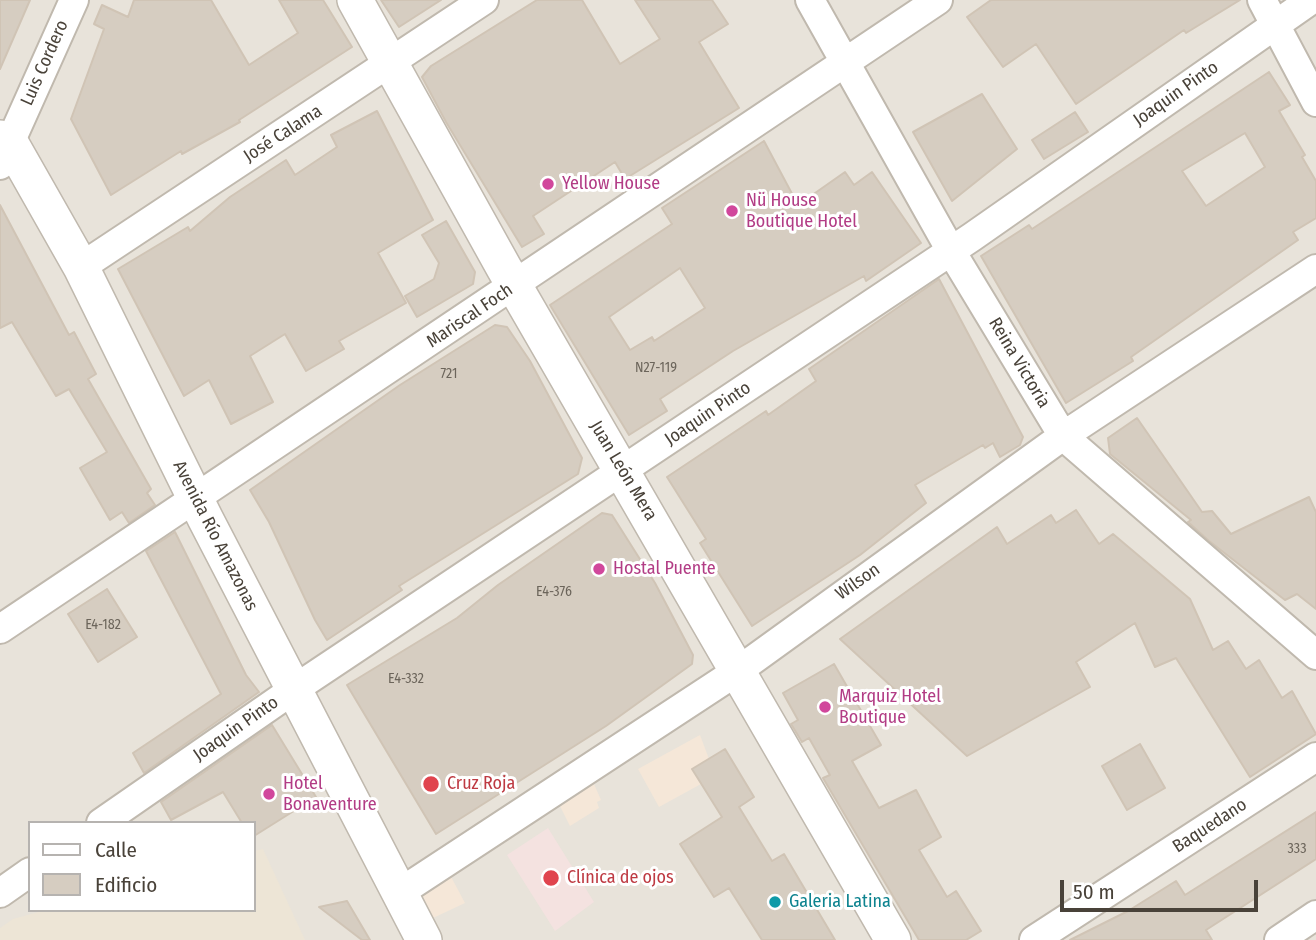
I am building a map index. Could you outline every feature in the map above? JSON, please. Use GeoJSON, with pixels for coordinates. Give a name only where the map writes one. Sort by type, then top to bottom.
{"type":"FeatureCollection","features":[{"type":"Feature","properties":{"kind":"street","name":"Luis Cordero"},"geometry":{"type":"LineString","coordinates":[[3,148],[74,0]]}},
{"type":"Feature","properties":{"kind":"street","name":"Juan León Mera"},"geometry":{"type":"LineString","coordinates":[[355,0],[514,286],[739,670],[893,940]]}},
{"type":"Feature","properties":{"kind":"street","name":"José Calama"},"geometry":{"type":"LineString","coordinates":[[82,267],[484,0]]}},
{"type":"Feature","properties":{"kind":"street","name":"Reina Victoria"},"geometry":{"type":"LineString","coordinates":[[810,0],[951,251],[1063,436],[1316,655]]}},
{"type":"Feature","properties":{"kind":"street","name":"Mariscal Foch"},"geometry":{"type":"LineString","coordinates":[[0,629],[938,0]]}},
{"type":"Feature","properties":{"kind":"street"},"geometry":{"type":"LineString","coordinates":[[1262,0],[1316,102]]}},
{"type":"Feature","properties":{"kind":"street","name":"Joaquin Pinto"},"geometry":{"type":"LineString","coordinates":[[104,821],[293,690],[951,251],[1311,0]]}},
{"type":"Feature","properties":{"kind":"street","name":"Avenida Río Amazonas"},"geometry":{"type":"LineString","coordinates":[[3,148],[82,267],[195,498],[424,940]]}},
{"type":"Feature","properties":{"kind":"street","name":"Wilson"},"geometry":{"type":"LineString","coordinates":[[399,893],[739,670],[1063,436],[1316,269]]}},
{"type":"Feature","properties":{"kind":"street","name":"Baquedano"},"geometry":{"type":"LineString","coordinates":[[1034,940],[1316,757]]}},
{"type":"Feature","properties":{"kind":"street"},"geometry":{"type":"LineString","coordinates":[[0,893],[28,873]]}},
{"type":"Feature","properties":{"kind":"street"},"geometry":{"type":"LineString","coordinates":[[1279,940],[1316,915]]}},
{"type":"Feature","properties":{"kind":"shaded area"},"geometry":{"type":"Polygon","coordinates":[[[0,0],[1316,0],[1316,940],[0,940],[0,0]]]}},
{"type":"Feature","properties":{"kind":"shaded area"},"geometry":{"type":"Polygon","coordinates":[[[700,735],[709,759],[693,769],[701,784],[659,807],[638,769],[700,735]]]}},
{"type":"Feature","properties":{"kind":"shaded area"},"geometry":{"type":"Polygon","coordinates":[[[594,784],[601,800],[597,802],[599,808],[570,826],[559,804],[594,784]]]}},
{"type":"Feature","properties":{"kind":"shaded area","name":"Clínica de ojos"},"geometry":{"type":"Polygon","coordinates":[[[548,828],[594,902],[555,931],[507,855],[548,828]]]}},
{"type":"Feature","properties":{"kind":"shaded area"},"geometry":{"type":"Polygon","coordinates":[[[263,849],[305,940],[0,940],[0,928],[13,919],[39,912],[256,912],[256,851],[263,849]]]}},
{"type":"Feature","properties":{"kind":"shaded area"},"geometry":{"type":"Polygon","coordinates":[[[448,871],[465,903],[433,918],[419,888],[448,871]]]}},
{"type":"Feature","properties":{"kind":"building"},"geometry":{"type":"Polygon","coordinates":[[[0,0],[30,0],[0,69],[0,0]]]}},
{"type":"Feature","properties":{"kind":"building"},"geometry":{"type":"Polygon","coordinates":[[[134,0],[211,0],[249,65],[298,33],[279,0],[323,0],[352,47],[239,120],[240,122],[182,154],[181,151],[111,195],[71,119],[104,29],[94,24],[102,5],[128,17],[134,0]]]}},
{"type":"Feature","properties":{"kind":"building"},"geometry":{"type":"Polygon","coordinates":[[[381,0],[441,0],[399,27],[381,0]]]}},
{"type":"Feature","properties":{"kind":"building"},"geometry":{"type":"Polygon","coordinates":[[[537,0],[582,0],[620,64],[660,39],[635,0],[712,0],[728,24],[699,42],[739,108],[625,179],[615,162],[533,216],[544,234],[522,247],[446,122],[422,77],[431,66],[537,0]]]}},
{"type":"Feature","properties":{"kind":"building"},"geometry":{"type":"Polygon","coordinates":[[[991,0],[1240,0],[1186,33],[1184,30],[1076,104],[1036,44],[1003,67],[967,17],[991,0]]]}},
{"type":"Feature","properties":{"kind":"building"},"geometry":{"type":"Polygon","coordinates":[[[1269,72],[1290,105],[1279,111],[1305,155],[1302,157],[1316,181],[1316,218],[1293,232],[1298,240],[1131,357],[1133,361],[1066,403],[981,256],[1029,225],[1032,229],[1269,72]],[[1245,133],[1182,171],[1206,206],[1265,167],[1245,133]]]}},
{"type":"Feature","properties":{"kind":"building"},"geometry":{"type":"Polygon","coordinates":[[[982,94],[1017,149],[952,201],[913,132],[982,94]]]}},
{"type":"Feature","properties":{"kind":"building"},"geometry":{"type":"Polygon","coordinates":[[[377,111],[433,220],[378,253],[406,303],[339,341],[344,349],[306,371],[285,334],[250,356],[273,402],[231,424],[209,380],[184,396],[118,269],[188,227],[190,231],[230,197],[286,160],[295,175],[337,147],[331,135],[377,111]]]}},
{"type":"Feature","properties":{"kind":"building"},"geometry":{"type":"Polygon","coordinates":[[[1075,112],[1088,132],[1044,159],[1032,140],[1075,112]]]}},
{"type":"Feature","properties":{"kind":"building"},"geometry":{"type":"Polygon","coordinates":[[[764,141],[798,205],[845,172],[854,185],[872,172],[921,243],[866,281],[864,276],[733,351],[660,399],[667,411],[629,435],[550,305],[672,224],[662,208],[764,141]],[[680,268],[609,317],[630,350],[652,337],[654,341],[705,308],[680,268]]]}},
{"type":"Feature","properties":{"kind":"building"},"geometry":{"type":"Polygon","coordinates":[[[0,205],[69,335],[74,332],[96,374],[88,379],[151,489],[147,493],[155,505],[129,523],[122,512],[110,520],[80,468],[107,452],[69,389],[56,396],[12,322],[0,328],[0,205]]]}},
{"type":"Feature","properties":{"kind":"building"},"geometry":{"type":"Polygon","coordinates":[[[446,221],[475,272],[473,284],[417,317],[405,296],[434,279],[439,263],[422,235],[446,221]]]}},
{"type":"Feature","properties":{"kind":"building"},"geometry":{"type":"Polygon","coordinates":[[[939,279],[1023,437],[1020,445],[1000,457],[993,443],[985,448],[983,445],[915,485],[926,503],[860,555],[752,626],[700,543],[706,539],[667,477],[766,411],[768,415],[816,381],[809,369],[939,279]]]}},
{"type":"Feature","properties":{"kind":"building"},"geometry":{"type":"Polygon","coordinates":[[[495,325],[507,327],[530,361],[582,458],[578,474],[399,586],[402,590],[327,640],[269,522],[250,490],[400,385],[495,325]]]}},
{"type":"Feature","properties":{"kind":"building"},"geometry":{"type":"Polygon","coordinates":[[[1137,418],[1202,512],[1212,511],[1231,534],[1309,497],[1316,512],[1316,609],[1297,594],[1285,600],[1209,541],[1188,522],[1191,520],[1110,454],[1108,438],[1137,418]]]}},
{"type":"Feature","properties":{"kind":"building"},"geometry":{"type":"Polygon","coordinates":[[[1076,510],[1099,544],[1113,534],[1190,599],[1213,650],[1228,641],[1246,669],[1259,660],[1282,698],[1292,691],[1316,734],[1250,777],[1176,658],[1155,667],[1135,623],[1076,662],[1090,687],[967,756],[840,639],[997,527],[1007,544],[1051,515],[1056,523],[1076,510]]]}},
{"type":"Feature","properties":{"kind":"building"},"geometry":{"type":"Polygon","coordinates":[[[602,513],[612,515],[655,583],[693,655],[692,664],[606,726],[436,834],[347,685],[457,618],[498,585],[602,513]]]}},
{"type":"Feature","properties":{"kind":"building"},"geometry":{"type":"Polygon","coordinates":[[[175,532],[246,675],[259,692],[144,773],[133,753],[221,694],[146,551],[175,532]]]}},
{"type":"Feature","properties":{"kind":"building"},"geometry":{"type":"Polygon","coordinates":[[[107,589],[137,637],[98,662],[68,614],[107,589]]]}},
{"type":"Feature","properties":{"kind":"building"},"geometry":{"type":"Polygon","coordinates":[[[834,664],[881,745],[852,761],[879,808],[916,790],[941,837],[919,850],[947,897],[956,891],[981,931],[966,940],[919,940],[823,778],[830,775],[809,738],[802,742],[791,724],[798,720],[783,693],[834,664]]]}},
{"type":"Feature","properties":{"kind":"building"},"geometry":{"type":"Polygon","coordinates":[[[272,725],[316,797],[256,835],[256,821],[241,821],[223,792],[171,820],[161,802],[272,725]]]}},
{"type":"Feature","properties":{"kind":"building"},"geometry":{"type":"Polygon","coordinates":[[[1140,744],[1165,788],[1127,810],[1102,766],[1140,744]]]}},
{"type":"Feature","properties":{"kind":"building"},"geometry":{"type":"Polygon","coordinates":[[[725,749],[754,797],[739,807],[772,861],[784,854],[835,940],[762,940],[729,888],[714,897],[680,844],[722,817],[692,769],[725,749]]]}},
{"type":"Feature","properties":{"kind":"building"},"geometry":{"type":"Polygon","coordinates":[[[1316,812],[1316,859],[1206,930],[1212,940],[1070,940],[1128,911],[1176,881],[1185,895],[1316,812]]]}},
{"type":"Feature","properties":{"kind":"building"},"geometry":{"type":"Polygon","coordinates":[[[347,901],[370,940],[362,940],[319,907],[347,901]]]}},
{"type":"Feature","properties":{"kind":"place","name":"Yellow House"},"geometry":{"type":"Point","coordinates":[548,184]}},
{"type":"Feature","properties":{"kind":"place","name":"Nü House Boutique Hotel"},"geometry":{"type":"Point","coordinates":[732,211]}},
{"type":"Feature","properties":{"kind":"place","name":"Hostal Puente"},"geometry":{"type":"Point","coordinates":[599,569]}},
{"type":"Feature","properties":{"kind":"place","name":"Marquiz Hotel Boutique"},"geometry":{"type":"Point","coordinates":[825,707]}},
{"type":"Feature","properties":{"kind":"place","name":"Cruz Roja"},"geometry":{"type":"Point","coordinates":[431,784]}},
{"type":"Feature","properties":{"kind":"place","name":"Hotel Bonaventure"},"geometry":{"type":"Point","coordinates":[269,794]}},
{"type":"Feature","properties":{"kind":"place","name":"Clínica de ojos"},"geometry":{"type":"Point","coordinates":[551,878]}},
{"type":"Feature","properties":{"kind":"place","name":"Galeria Latina"},"geometry":{"type":"Point","coordinates":[775,902]}}]}
